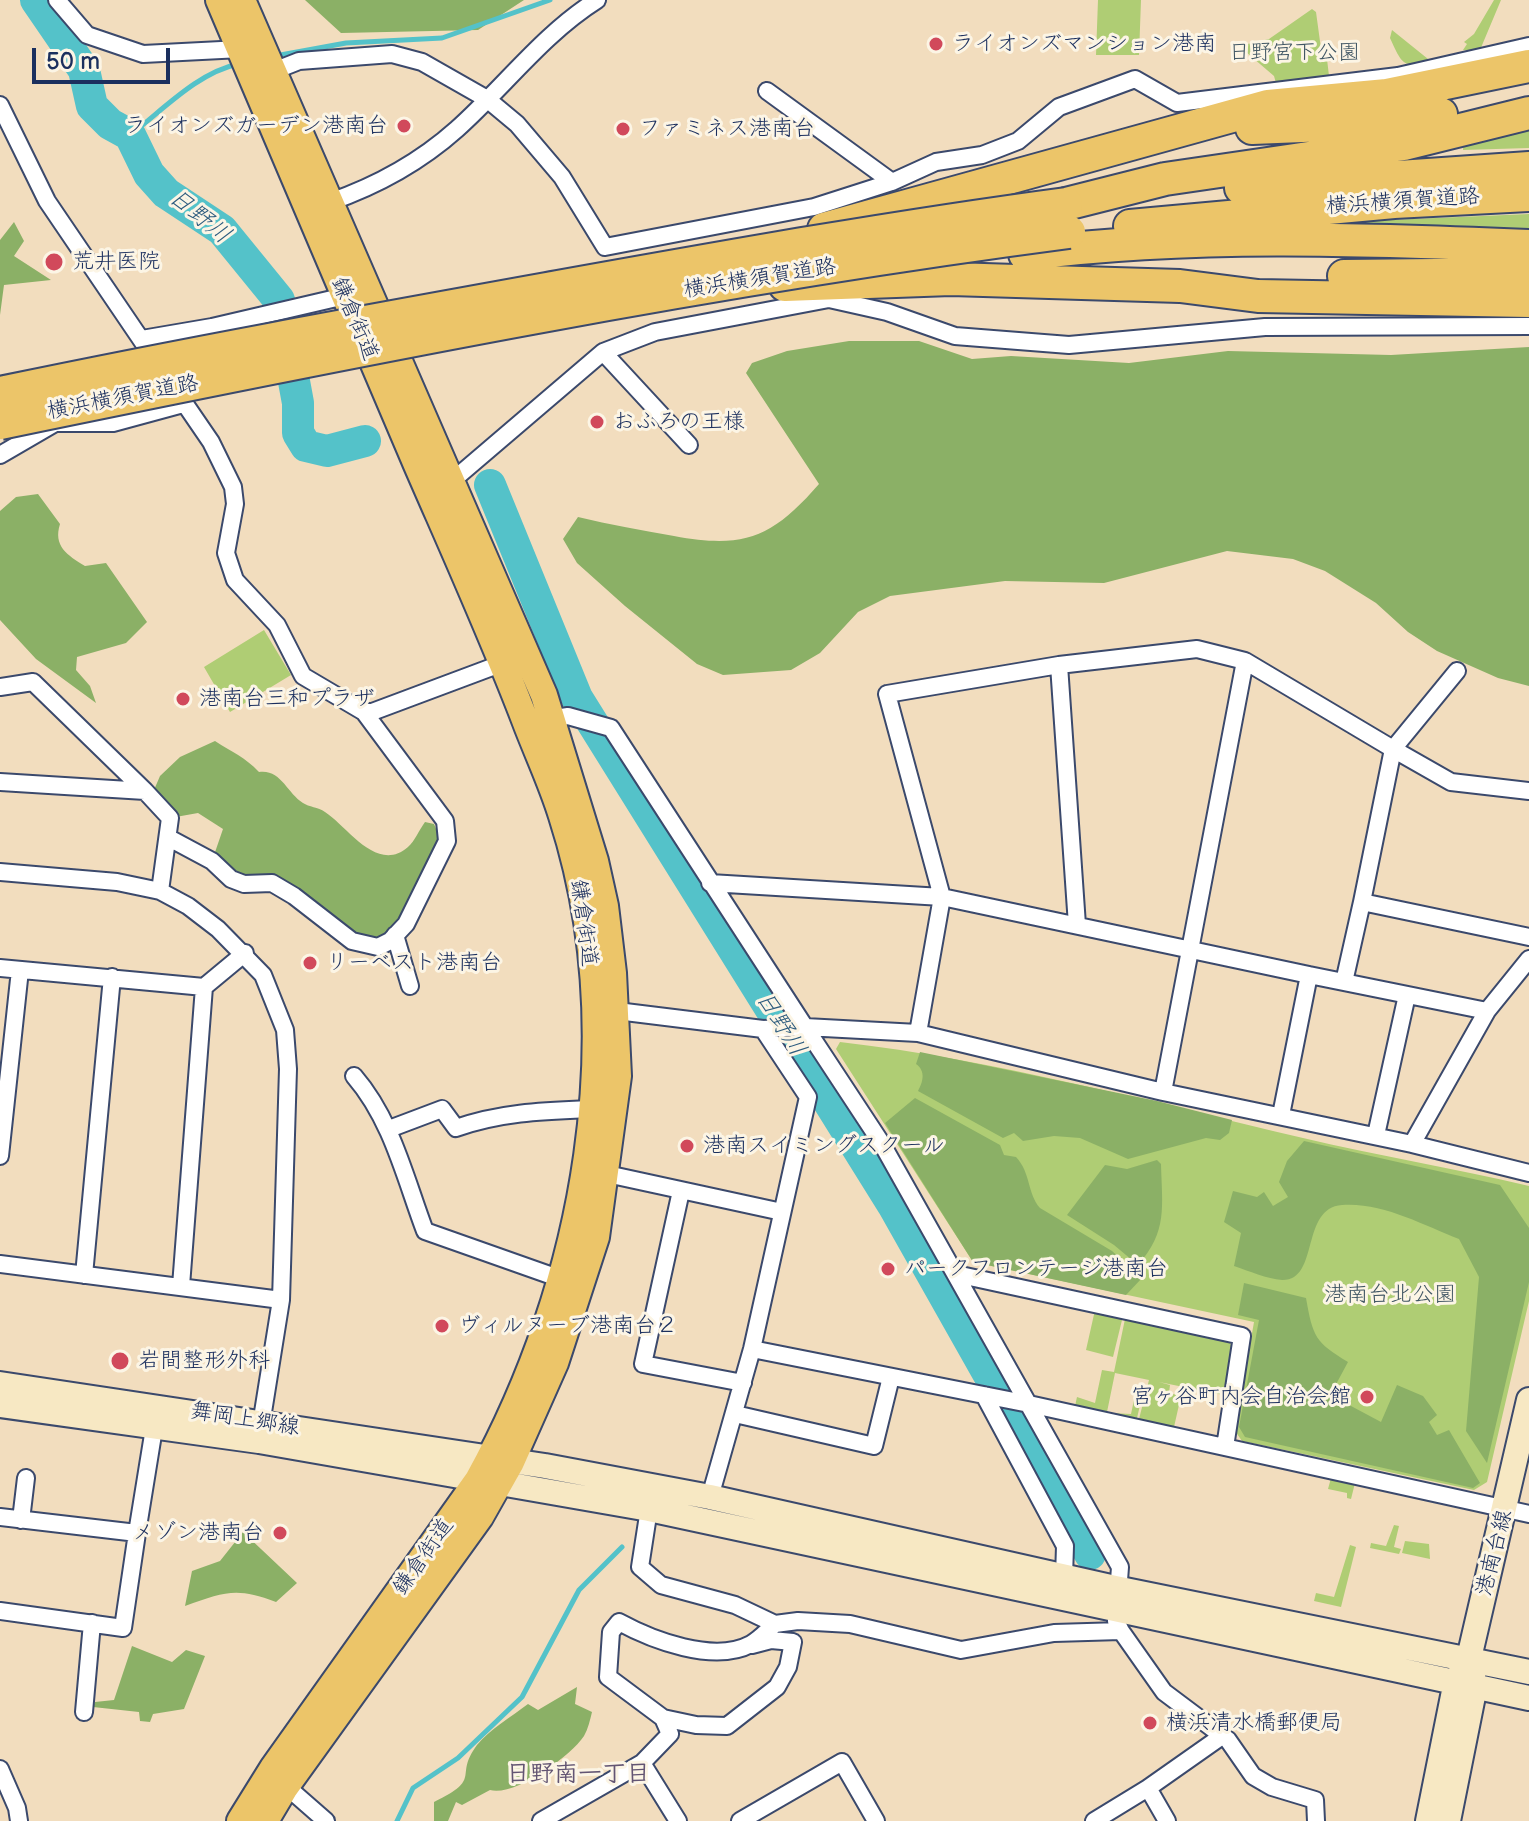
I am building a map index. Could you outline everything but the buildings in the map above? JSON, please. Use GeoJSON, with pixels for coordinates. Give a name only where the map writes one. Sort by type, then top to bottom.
{"type":"FeatureCollection","features":[{"type":"Feature","properties":{"kind":"highway"},"geometry":{"type":"LineString","coordinates":[[358,307],[829,228],[1268,106],[1387,95],[1529,66]]}},
{"type":"Feature","properties":{"kind":"highway"},"geometry":{"type":"LineString","coordinates":[[1189,128],[1402,122],[1529,96]]}},
{"type":"Feature","properties":{"kind":"highway"},"geometry":{"type":"LineString","coordinates":[[1068,228],[1165,179],[1404,144],[1529,113]]}},
{"type":"Feature","properties":{"kind":"highway","name":"横浜横須賀道路"},"geometry":{"type":"LineString","coordinates":[[0,423],[570,312],[936,250],[1394,175],[1529,168]]}},
{"type":"Feature","properties":{"kind":"highway","name":"横浜横須賀道路"},"geometry":{"type":"LineString","coordinates":[[0,393],[188,354],[932,222],[1068,228],[1529,195]]}},
{"type":"Feature","properties":{"kind":"highway"},"geometry":{"type":"LineString","coordinates":[[1068,228],[1275,240],[1526,274]]}},
{"type":"Feature","properties":{"kind":"highway"},"geometry":{"type":"LineString","coordinates":[[385,359],[776,285],[951,279],[1180,286],[1254,277],[1526,274]]}},
{"type":"Feature","properties":{"kind":"main road","name":"鎌倉街道"},"geometry":{"type":"LineString","coordinates":[[219,0],[257,64],[330,202],[358,307]]}},
{"type":"Feature","properties":{"kind":"main road","name":"鎌倉街道"},"geometry":{"type":"LineString","coordinates":[[242,0],[257,64],[358,307],[452,481],[544,695],[562,816],[578,881],[590,967],[595,1070],[587,1169],[561,1279],[480,1517],[286,1786],[265,1821]]}},
{"type":"Feature","properties":{"kind":"main road","name":"鎌倉街道"},"geometry":{"type":"LineString","coordinates":[[240,1821],[273,1768],[495,1471],[549,1376],[581,1291],[596,1237],[618,1076],[617,1011],[605,906],[580,804],[548,719],[503,663],[385,359]]}},
{"type":"Feature","properties":{"kind":"street"},"geometry":{"type":"LineString","coordinates":[[57,0],[87,35],[143,54],[257,64],[392,54],[422,62],[487,99],[517,124],[562,177],[605,247],[814,207],[892,182],[936,162],[982,155],[1018,141],[1059,107],[1135,79],[1177,103],[1398,76],[1529,46]]}},
{"type":"Feature","properties":{"kind":"street"},"geometry":{"type":"LineString","coordinates":[[330,202],[369,187],[424,155],[458,129],[580,10],[597,0]]}},
{"type":"Feature","properties":{"kind":"street"},"geometry":{"type":"LineString","coordinates":[[767,91],[892,182]]}},
{"type":"Feature","properties":{"kind":"street"},"geometry":{"type":"LineString","coordinates":[[0,105],[47,201],[211,442],[233,487],[235,504],[226,553],[235,580],[277,625],[303,676],[364,712],[445,821],[447,841],[406,924],[378,947],[352,941],[272,883],[244,884],[231,879],[212,861],[169,838]]}},
{"type":"Feature","properties":{"kind":"street"},"geometry":{"type":"LineString","coordinates":[[452,481],[603,352],[655,332],[829,299],[887,312],[955,336],[1069,345],[1265,327],[1529,326]]}},
{"type":"Feature","properties":{"kind":"street"},"geometry":{"type":"LineString","coordinates":[[142,339],[300,307],[358,307]]}},
{"type":"Feature","properties":{"kind":"street"},"geometry":{"type":"LineString","coordinates":[[603,352],[689,445]]}},
{"type":"Feature","properties":{"kind":"street"},"geometry":{"type":"LineString","coordinates":[[0,455],[55,423],[113,423],[183,404]]}},
{"type":"Feature","properties":{"kind":"street"},"geometry":{"type":"LineString","coordinates":[[918,1033],[942,897],[887,694],[1059,665],[1197,649],[1245,661],[1451,782],[1529,791]]}},
{"type":"Feature","properties":{"kind":"street"},"geometry":{"type":"LineString","coordinates":[[1163,1092],[1245,661]]}},
{"type":"Feature","properties":{"kind":"street"},"geometry":{"type":"LineString","coordinates":[[364,712],[503,663]]}},
{"type":"Feature","properties":{"kind":"street"},"geometry":{"type":"LineString","coordinates":[[1059,665],[1077,925]]}},
{"type":"Feature","properties":{"kind":"street"},"geometry":{"type":"LineString","coordinates":[[1344,982],[1393,749],[1457,671]]}},
{"type":"Feature","properties":{"kind":"street"},"geometry":{"type":"LineString","coordinates":[[0,687],[33,682],[170,818],[160,891]]}},
{"type":"Feature","properties":{"kind":"street"},"geometry":{"type":"LineString","coordinates":[[548,719],[611,728],[882,1144],[1120,1567],[1118,1610],[1164,1692],[1222,1736],[1253,1776],[1272,1787],[1315,1800],[1316,1821]]}},
{"type":"Feature","properties":{"kind":"street"},"geometry":{"type":"LineString","coordinates":[[0,782],[145,791]]}},
{"type":"Feature","properties":{"kind":"street"},"geometry":{"type":"LineString","coordinates":[[0,872],[117,882],[160,891],[188,906],[245,953],[263,975],[285,1030],[288,1069],[281,1300],[260,1431]]}},
{"type":"Feature","properties":{"kind":"street"},"geometry":{"type":"LineString","coordinates":[[710,883],[942,897],[1487,1011]]}},
{"type":"Feature","properties":{"kind":"street"},"geometry":{"type":"LineString","coordinates":[[1362,902],[1529,937]]}},
{"type":"Feature","properties":{"kind":"street"},"geometry":{"type":"LineString","coordinates":[[395,935],[410,986]]}},
{"type":"Feature","properties":{"kind":"street"},"geometry":{"type":"LineString","coordinates":[[0,968],[204,987],[245,953]]}},
{"type":"Feature","properties":{"kind":"street"},"geometry":{"type":"LineString","coordinates":[[1412,1144],[1487,1011],[1529,959]]}},
{"type":"Feature","properties":{"kind":"street"},"geometry":{"type":"LineString","coordinates":[[0,1156],[20,970]]}},
{"type":"Feature","properties":{"kind":"street"},"geometry":{"type":"LineString","coordinates":[[1281,1115],[1309,975]]}},
{"type":"Feature","properties":{"kind":"street"},"geometry":{"type":"LineString","coordinates":[[84,1275],[112,977]]}},
{"type":"Feature","properties":{"kind":"street"},"geometry":{"type":"LineString","coordinates":[[181,1286],[204,987]]}},
{"type":"Feature","properties":{"kind":"street"},"geometry":{"type":"LineString","coordinates":[[1376,1135],[1407,995]]}},
{"type":"Feature","properties":{"kind":"street"},"geometry":{"type":"LineString","coordinates":[[617,1011],[764,1029],[804,1027],[918,1033],[1163,1092],[1376,1135],[1529,1173]]}},
{"type":"Feature","properties":{"kind":"street"},"geometry":{"type":"LineString","coordinates":[[710,1497],[752,1349],[808,1097],[764,1029]]}},
{"type":"Feature","properties":{"kind":"street"},"geometry":{"type":"LineString","coordinates":[[354,1076],[375,1101],[389,1129],[425,1231],[561,1279]]}},
{"type":"Feature","properties":{"kind":"street"},"geometry":{"type":"LineString","coordinates":[[389,1129],[442,1109],[456,1128],[492,1115],[592,1109]]}},
{"type":"Feature","properties":{"kind":"street"},"geometry":{"type":"LineString","coordinates":[[607,1174],[782,1212]]}},
{"type":"Feature","properties":{"kind":"street"},"geometry":{"type":"LineString","coordinates":[[681,1191],[643,1364],[743,1383]]}},
{"type":"Feature","properties":{"kind":"street"},"geometry":{"type":"LineString","coordinates":[[0,1264],[281,1300]]}},
{"type":"Feature","properties":{"kind":"street"},"geometry":{"type":"LineString","coordinates":[[956,1274],[1242,1336],[1225,1447]]}},
{"type":"Feature","properties":{"kind":"street"},"geometry":{"type":"LineString","coordinates":[[752,1349],[1028,1404],[1518,1512]]}},
{"type":"Feature","properties":{"kind":"street"},"geometry":{"type":"LineString","coordinates":[[735,1414],[874,1446],[891,1377]]}},
{"type":"Feature","properties":{"kind":"street","name":"舞岡上郷線"},"geometry":{"type":"LineString","coordinates":[[0,1384],[156,1416],[495,1471]]}},
{"type":"Feature","properties":{"kind":"street"},"geometry":{"type":"LineString","coordinates":[[984,1395],[1065,1546],[1064,1577]]}},
{"type":"Feature","properties":{"kind":"street","name":"港南台線"},"geometry":{"type":"LineString","coordinates":[[1466,1684],[1469,1658],[1518,1512],[1529,1400]]}},
{"type":"Feature","properties":{"kind":"street","name":"舞岡上郷線"},"geometry":{"type":"LineString","coordinates":[[0,1405],[156,1416]]}},
{"type":"Feature","properties":{"kind":"street"},"geometry":{"type":"LineString","coordinates":[[0,1611],[123,1628],[156,1416]]}},
{"type":"Feature","properties":{"kind":"street"},"geometry":{"type":"LineString","coordinates":[[495,1471],[710,1497],[1064,1577],[1118,1610],[1469,1658],[1529,1672]]}},
{"type":"Feature","properties":{"kind":"street"},"geometry":{"type":"LineString","coordinates":[[495,1471],[649,1509],[1529,1698]]}},
{"type":"Feature","properties":{"kind":"street"},"geometry":{"type":"LineString","coordinates":[[21,1520],[26,1478]]}},
{"type":"Feature","properties":{"kind":"street"},"geometry":{"type":"LineString","coordinates":[[649,1509],[640,1567],[661,1585],[735,1605],[775,1624]]}},
{"type":"Feature","properties":{"kind":"street"},"geometry":{"type":"LineString","coordinates":[[0,1517],[137,1533]]}},
{"type":"Feature","properties":{"kind":"street"},"geometry":{"type":"LineString","coordinates":[[750,1645],[775,1624],[798,1621],[850,1624],[961,1650],[1054,1633],[1118,1610]]}},
{"type":"Feature","properties":{"kind":"street"},"geometry":{"type":"LineString","coordinates":[[619,1622],[643,1635],[705,1650],[771,1640],[793,1642],[788,1667],[777,1687],[727,1726],[696,1725],[663,1718],[608,1677],[611,1632],[619,1622]]}},
{"type":"Feature","properties":{"kind":"street"},"geometry":{"type":"LineString","coordinates":[[84,1712],[92,1623]]}},
{"type":"Feature","properties":{"kind":"street"},"geometry":{"type":"LineString","coordinates":[[1428,1821],[1466,1684]]}},
{"type":"Feature","properties":{"kind":"street"},"geometry":{"type":"LineString","coordinates":[[1448,1821],[1466,1684]]}},
{"type":"Feature","properties":{"kind":"street"},"geometry":{"type":"LineString","coordinates":[[541,1821],[642,1763],[670,1734],[663,1718]]}},
{"type":"Feature","properties":{"kind":"street"},"geometry":{"type":"LineString","coordinates":[[1094,1821],[1222,1736]]}},
{"type":"Feature","properties":{"kind":"street"},"geometry":{"type":"LineString","coordinates":[[740,1821],[842,1762],[876,1821]]}},
{"type":"Feature","properties":{"kind":"street"},"geometry":{"type":"LineString","coordinates":[[642,1763],[678,1821]]}},
{"type":"Feature","properties":{"kind":"street"},"geometry":{"type":"LineString","coordinates":[[0,1769],[17,1808],[19,1821]]}},
{"type":"Feature","properties":{"kind":"street"},"geometry":{"type":"LineString","coordinates":[[286,1786],[326,1821]]}},
{"type":"Feature","properties":{"kind":"street"},"geometry":{"type":"LineString","coordinates":[[1148,1788],[1167,1821]]}},
{"type":"Feature","properties":{"kind":"green space"},"geometry":{"type":"Polygon","coordinates":[[[305,0],[524,0],[478,30],[341,33],[305,0]]]}},
{"type":"Feature","properties":{"kind":"green space"},"geometry":{"type":"Polygon","coordinates":[[[1098,0],[1141,0],[1139,55],[1096,55],[1098,0]]]}},
{"type":"Feature","properties":{"kind":"green space"},"geometry":{"type":"Polygon","coordinates":[[[1494,0],[1501,0],[1480,50],[1463,50],[1467,44],[1464,42],[1474,34],[1494,0]]]}},
{"type":"Feature","properties":{"kind":"green space","name":"日野宮下公園"},"geometry":{"type":"Polygon","coordinates":[[[1312,9],[1316,12],[1322,56],[1327,59],[1329,76],[1276,83],[1274,76],[1239,46],[1269,39],[1312,9]]]}},
{"type":"Feature","properties":{"kind":"green space"},"geometry":{"type":"Polygon","coordinates":[[[1392,30],[1433,63],[1415,65],[1401,59],[1390,38],[1392,30]]]}},
{"type":"Feature","properties":{"kind":"green space"},"geometry":{"type":"Polygon","coordinates":[[[1529,105],[1529,148],[1463,150],[1465,119],[1529,105]]]}},
{"type":"Feature","properties":{"kind":"green space"},"geometry":{"type":"Polygon","coordinates":[[[1529,214],[1529,237],[1365,228],[1366,221],[1529,214]]]}},
{"type":"Feature","properties":{"kind":"green space"},"geometry":{"type":"Polygon","coordinates":[[[14,222],[24,241],[14,256],[51,280],[4,285],[0,315],[0,240],[14,222]]]}},
{"type":"Feature","properties":{"kind":"green space"},"geometry":{"type":"Polygon","coordinates":[[[849,341],[919,341],[972,359],[1011,356],[1129,363],[1228,351],[1391,355],[1529,347],[1529,686],[1498,678],[1437,651],[1408,632],[1376,603],[1325,571],[1293,559],[1227,551],[1104,583],[1005,581],[890,596],[858,612],[820,653],[791,670],[723,675],[697,664],[577,563],[563,539],[578,517],[698,540],[738,539],[771,528],[819,484],[746,373],[752,363],[787,351],[849,341]]]}},
{"type":"Feature","properties":{"kind":"green space"},"geometry":{"type":"Polygon","coordinates":[[[38,494],[60,524],[58,538],[63,549],[85,566],[106,563],[147,622],[126,643],[77,657],[76,670],[90,686],[96,703],[36,659],[0,620],[0,511],[16,497],[38,494]]]}},
{"type":"Feature","properties":{"kind":"green space"},"geometry":{"type":"Polygon","coordinates":[[[264,630],[291,675],[230,712],[204,667],[264,630]]]}},
{"type":"Feature","properties":{"kind":"green space"},"geometry":{"type":"Polygon","coordinates":[[[215,741],[259,772],[273,774],[297,799],[325,812],[374,852],[396,854],[410,845],[425,822],[434,824],[441,841],[406,924],[365,946],[294,896],[244,884],[212,861],[223,829],[198,813],[170,818],[151,797],[160,776],[180,757],[215,741]]]}},
{"type":"Feature","properties":{"kind":"green space","name":"港南台北公園"},"geometry":{"type":"Polygon","coordinates":[[[840,1042],[1015,1071],[1529,1186],[1529,1301],[1487,1482],[1474,1490],[1242,1441],[1235,1431],[1254,1322],[973,1262],[836,1049],[840,1042]]]}},
{"type":"Feature","properties":{"kind":"green space"},"geometry":{"type":"Polygon","coordinates":[[[920,1052],[1157,1101],[1232,1120],[1229,1133],[1220,1140],[1206,1138],[1128,1159],[1080,1138],[1054,1136],[1023,1141],[1014,1133],[1003,1138],[918,1091],[923,1077],[916,1064],[920,1052]]]}},
{"type":"Feature","properties":{"kind":"green space"},"geometry":{"type":"Polygon","coordinates":[[[915,1098],[1000,1145],[1004,1155],[1016,1157],[1040,1208],[1112,1251],[1142,1278],[1126,1295],[973,1262],[885,1123],[915,1098]]]}},
{"type":"Feature","properties":{"kind":"green space"},"geometry":{"type":"Polygon","coordinates":[[[1304,1141],[1500,1185],[1529,1228],[1529,1282],[1487,1463],[1466,1431],[1479,1277],[1459,1239],[1387,1211],[1342,1205],[1329,1209],[1320,1218],[1307,1258],[1294,1277],[1276,1279],[1234,1266],[1241,1233],[1224,1222],[1233,1191],[1257,1197],[1264,1192],[1273,1206],[1288,1197],[1279,1182],[1287,1161],[1304,1141]]]}},
{"type":"Feature","properties":{"kind":"green space"},"geometry":{"type":"Polygon","coordinates":[[[1157,1160],[1161,1164],[1161,1218],[1154,1241],[1138,1265],[1114,1245],[1067,1215],[1105,1165],[1127,1169],[1157,1160]]]}},
{"type":"Feature","properties":{"kind":"green space"},"geometry":{"type":"Polygon","coordinates":[[[1244,1283],[1306,1298],[1317,1337],[1328,1349],[1348,1362],[1334,1388],[1336,1398],[1381,1422],[1397,1385],[1423,1396],[1437,1415],[1429,1422],[1437,1435],[1449,1430],[1480,1483],[1473,1488],[1245,1437],[1239,1427],[1259,1320],[1238,1315],[1244,1283]]]}},
{"type":"Feature","properties":{"kind":"green space"},"geometry":{"type":"Polygon","coordinates":[[[1095,1310],[1119,1316],[1122,1320],[1113,1357],[1086,1350],[1095,1310]]]}},
{"type":"Feature","properties":{"kind":"green space"},"geometry":{"type":"Polygon","coordinates":[[[1125,1319],[1229,1340],[1232,1348],[1223,1395],[1159,1382],[1170,1385],[1169,1393],[1181,1396],[1174,1427],[1139,1419],[1149,1380],[1115,1373],[1107,1412],[1075,1406],[1077,1397],[1095,1403],[1102,1370],[1114,1372],[1125,1319]]]}},
{"type":"Feature","properties":{"kind":"green space"},"geometry":{"type":"Polygon","coordinates":[[[1137,1386],[1144,1388],[1137,1418],[1111,1413],[1131,1414],[1137,1386]]]}},
{"type":"Feature","properties":{"kind":"green space"},"geometry":{"type":"Polygon","coordinates":[[[1331,1478],[1355,1483],[1351,1499],[1347,1498],[1347,1493],[1328,1489],[1331,1478]]]}},
{"type":"Feature","properties":{"kind":"green space"},"geometry":{"type":"Polygon","coordinates":[[[1394,1525],[1399,1526],[1394,1547],[1401,1549],[1399,1554],[1370,1548],[1371,1543],[1386,1546],[1394,1525]]]}},
{"type":"Feature","properties":{"kind":"green space"},"geometry":{"type":"Polygon","coordinates":[[[243,1532],[297,1583],[276,1602],[251,1594],[230,1593],[185,1606],[192,1571],[220,1561],[243,1532]]]}},
{"type":"Feature","properties":{"kind":"green space"},"geometry":{"type":"Polygon","coordinates":[[[1405,1541],[1429,1544],[1430,1559],[1402,1553],[1405,1541]]]}},
{"type":"Feature","properties":{"kind":"green space"},"geometry":{"type":"Polygon","coordinates":[[[1350,1545],[1356,1547],[1341,1607],[1314,1601],[1316,1593],[1334,1597],[1350,1545]]]}},
{"type":"Feature","properties":{"kind":"green space"},"geometry":{"type":"Polygon","coordinates":[[[132,1646],[172,1662],[186,1650],[205,1656],[184,1709],[153,1714],[150,1722],[140,1721],[139,1712],[93,1707],[95,1702],[114,1700],[132,1646]]]}},
{"type":"Feature","properties":{"kind":"green space"},"geometry":{"type":"Polygon","coordinates":[[[577,1687],[575,1704],[592,1712],[584,1736],[577,1745],[527,1782],[500,1791],[490,1790],[462,1805],[456,1802],[448,1821],[434,1821],[434,1802],[463,1782],[470,1756],[488,1734],[528,1704],[538,1710],[577,1687]]]}},
{"type":"Feature","properties":{"kind":"waterway","name":"日野川"},"geometry":{"type":"LineString","coordinates":[[36,0],[84,70],[92,106],[110,124],[130,135],[149,174],[166,193],[222,230],[279,300],[298,403],[298,433],[306,446],[327,451],[365,441]]}},
{"type":"Feature","properties":{"kind":"waterway"},"geometry":{"type":"LineString","coordinates":[[275,56],[346,43],[442,38],[550,0]]}},
{"type":"Feature","properties":{"kind":"waterway"},"geometry":{"type":"LineString","coordinates":[[130,135],[208,75],[238,64]]}},
{"type":"Feature","properties":{"kind":"waterway","name":"日野川"},"geometry":{"type":"LineString","coordinates":[[490,485],[577,698],[893,1205],[1090,1554]]}},
{"type":"Feature","properties":{"kind":"waterway"},"geometry":{"type":"LineString","coordinates":[[397,1821],[413,1788],[458,1758],[522,1697],[579,1590],[622,1547]]}},
{"type":"Feature","properties":{"kind":"place","name":"ライオンズマンション港南"},"geometry":{"type":"Point","coordinates":[936,44]}},
{"type":"Feature","properties":{"kind":"place","name":"ライオンズガーデン港南台"},"geometry":{"type":"Point","coordinates":[404,126]}},
{"type":"Feature","properties":{"kind":"place","name":"ファミネス港南台"},"geometry":{"type":"Point","coordinates":[623,129]}},
{"type":"Feature","properties":{"kind":"place","name":"荒井医院"},"geometry":{"type":"Point","coordinates":[54,262]}},
{"type":"Feature","properties":{"kind":"place","name":"おふろの王様"},"geometry":{"type":"Point","coordinates":[597,422]}},
{"type":"Feature","properties":{"kind":"place","name":"港南台三和プラザ"},"geometry":{"type":"Point","coordinates":[183,699]}},
{"type":"Feature","properties":{"kind":"place","name":"リーベスト港南台"},"geometry":{"type":"Point","coordinates":[310,963]}},
{"type":"Feature","properties":{"kind":"place","name":"港南スイミングスクール"},"geometry":{"type":"Point","coordinates":[687,1146]}},
{"type":"Feature","properties":{"kind":"place","name":"パークフロンテージ港南台"},"geometry":{"type":"Point","coordinates":[888,1269]}},
{"type":"Feature","properties":{"kind":"place","name":"ヴィルヌーブ港南台２"},"geometry":{"type":"Point","coordinates":[442,1326]}},
{"type":"Feature","properties":{"kind":"place","name":"岩間整形外科"},"geometry":{"type":"Point","coordinates":[120,1361]}},
{"type":"Feature","properties":{"kind":"place","name":"宮ヶ谷町内会自治会館"},"geometry":{"type":"Point","coordinates":[1367,1397]}},
{"type":"Feature","properties":{"kind":"place","name":"メゾン港南台"},"geometry":{"type":"Point","coordinates":[280,1533]}},
{"type":"Feature","properties":{"kind":"place","name":"横浜清水橋郵便局"},"geometry":{"type":"Point","coordinates":[1150,1723]}},
{"type":"Feature","properties":{"kind":"district","name":"日野南一丁目"},"geometry":{"type":"Point","coordinates":[578,1775]}}]}
